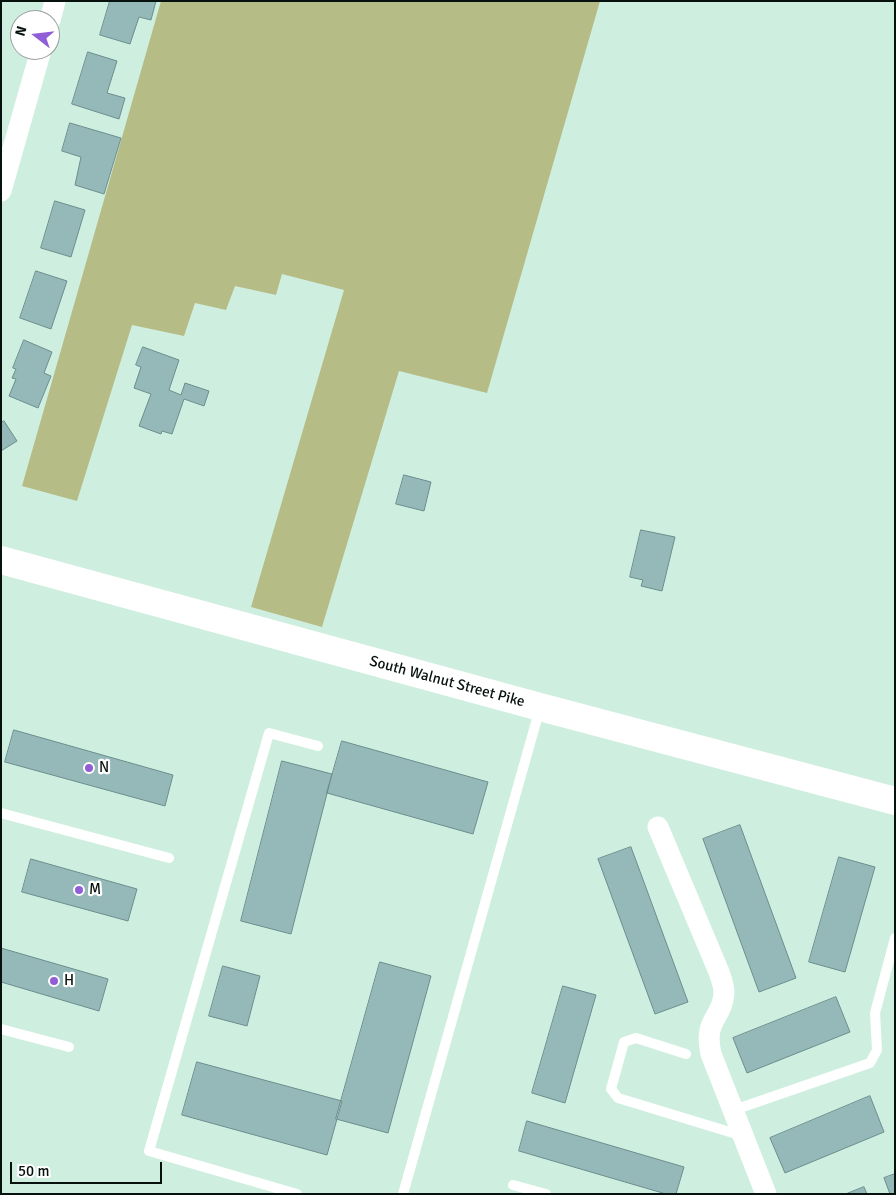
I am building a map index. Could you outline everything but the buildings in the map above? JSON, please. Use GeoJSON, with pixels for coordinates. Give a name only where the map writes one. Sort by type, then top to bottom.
{"type":"FeatureCollection","features":[{"type":"Feature","properties":{"kind":"street"},"geometry":{"type":"LineString","coordinates":[[1,191],[39,60]]}},
{"type":"Feature","properties":{"kind":"street","name":"South Walnut Street Pike"},"geometry":{"type":"LineString","coordinates":[[1,560],[540,708],[895,801]]}},
{"type":"Feature","properties":{"kind":"street"},"geometry":{"type":"LineString","coordinates":[[658,827],[719,972],[724,991],[719,1009],[709,1026],[707,1038],[710,1054],[766,1194]]}},
{"type":"Feature","properties":{"kind":"lane"},"geometry":{"type":"LineString","coordinates":[[403,1194],[540,708]]}},
{"type":"Feature","properties":{"kind":"lane"},"geometry":{"type":"LineString","coordinates":[[297,1194],[149,1151],[269,733],[318,746]]}},
{"type":"Feature","properties":{"kind":"lane"},"geometry":{"type":"LineString","coordinates":[[1,813],[169,858]]}},
{"type":"Feature","properties":{"kind":"lane"},"geometry":{"type":"LineString","coordinates":[[734,1110],[870,1063],[877,1050],[875,1013],[895,938]]}},
{"type":"Feature","properties":{"kind":"lane"},"geometry":{"type":"LineString","coordinates":[[1,1029],[70,1047]]}},
{"type":"Feature","properties":{"kind":"lane"},"geometry":{"type":"LineString","coordinates":[[686,1054],[636,1038],[624,1042],[611,1089],[618,1098],[744,1136]]}},
{"type":"Feature","properties":{"kind":"lane"},"geometry":{"type":"LineString","coordinates":[[513,1185],[546,1194]]}},
{"type":"Feature","properties":{"kind":"green space"},"geometry":{"type":"Polygon","coordinates":[[[161,1],[600,1],[487,393],[399,371],[322,627],[251,607],[344,290],[282,274],[276,295],[235,286],[226,310],[195,303],[184,336],[132,325],[77,501],[22,486],[161,1]]]}},
{"type":"Feature","properties":{"kind":"place","name":"N"},"geometry":{"type":"Point","coordinates":[89,768]}},
{"type":"Feature","properties":{"kind":"place","name":"M"},"geometry":{"type":"Point","coordinates":[79,890]}},
{"type":"Feature","properties":{"kind":"place","name":"H"},"geometry":{"type":"Point","coordinates":[54,981]}}]}
